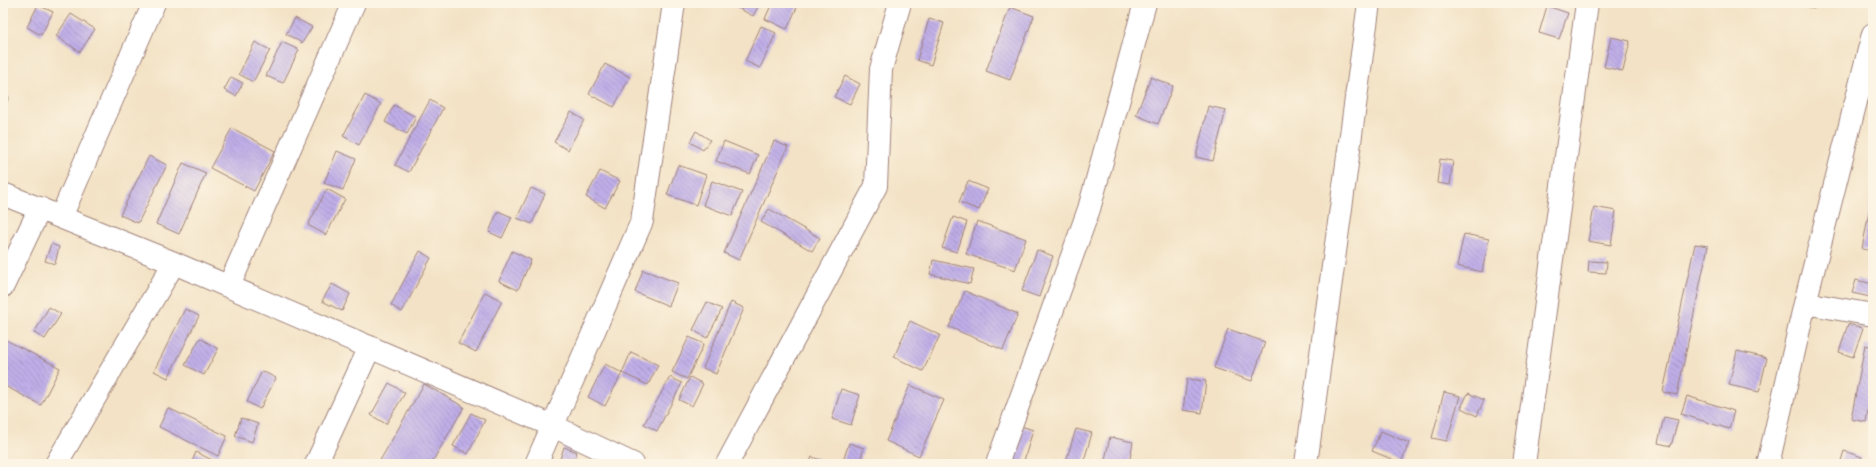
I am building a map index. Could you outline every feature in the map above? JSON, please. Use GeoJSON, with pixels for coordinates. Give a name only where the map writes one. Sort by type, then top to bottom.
{"type":"FeatureCollection","features":[{"type":"Feature","properties":{"kind":"street"},"geometry":{"type":"LineString","coordinates":[[61,217],[154,3]]}},
{"type":"Feature","properties":{"kind":"street"},"geometry":{"type":"LineString","coordinates":[[229,286],[354,3]]}},
{"type":"Feature","properties":{"kind":"street"},"geometry":{"type":"LineString","coordinates":[[536,464],[642,222],[674,3]]}},
{"type":"Feature","properties":{"kind":"street"},"geometry":{"type":"LineString","coordinates":[[727,464],[876,186],[881,69],[900,3]]}},
{"type":"Feature","properties":{"kind":"street"},"geometry":{"type":"LineString","coordinates":[[997,464],[1090,209],[1145,3]]}},
{"type":"Feature","properties":{"kind":"street"},"geometry":{"type":"LineString","coordinates":[[1306,464],[1370,3]]}},
{"type":"Feature","properties":{"kind":"street"},"geometry":{"type":"LineString","coordinates":[[1524,464],[1587,3]]}},
{"type":"Feature","properties":{"kind":"street"},"geometry":{"type":"LineString","coordinates":[[1768,464],[1805,303],[1873,34]]}},
{"type":"Feature","properties":{"kind":"street"},"geometry":{"type":"LineString","coordinates":[[3,194],[229,286],[553,426],[633,464]]}},
{"type":"Feature","properties":{"kind":"street"},"geometry":{"type":"LineString","coordinates":[[3,286],[40,208]]}},
{"type":"Feature","properties":{"kind":"street"},"geometry":{"type":"LineString","coordinates":[[56,464],[174,263]]}},
{"type":"Feature","properties":{"kind":"street"},"geometry":{"type":"LineString","coordinates":[[1805,303],[1873,315]]}},
{"type":"Feature","properties":{"kind":"street"},"geometry":{"type":"LineString","coordinates":[[316,464],[370,347]]}},
{"type":"Feature","properties":{"kind":"building"},"geometry":{"type":"Polygon","coordinates":[[[729,3],[760,3],[753,16],[729,3]]]}},
{"type":"Feature","properties":{"kind":"building"},"geometry":{"type":"Polygon","coordinates":[[[772,3],[799,3],[787,29],[765,19],[772,3]]]}},
{"type":"Feature","properties":{"kind":"building"},"geometry":{"type":"Polygon","coordinates":[[[1797,3],[1816,3],[1814,9],[1797,3]]]}},
{"type":"Feature","properties":{"kind":"building"},"geometry":{"type":"Polygon","coordinates":[[[38,5],[53,12],[41,35],[27,27],[38,5]]]}},
{"type":"Feature","properties":{"kind":"building"},"geometry":{"type":"Polygon","coordinates":[[[1547,6],[1568,13],[1559,39],[1539,33],[1547,6]]]}},
{"type":"Feature","properties":{"kind":"building"},"geometry":{"type":"Polygon","coordinates":[[[1010,7],[1034,16],[1010,80],[986,71],[1010,7]]]}},
{"type":"Feature","properties":{"kind":"building"},"geometry":{"type":"Polygon","coordinates":[[[71,14],[95,29],[80,52],[56,36],[71,14]]]}},
{"type":"Feature","properties":{"kind":"building"},"geometry":{"type":"Polygon","coordinates":[[[295,18],[312,27],[302,43],[286,34],[295,18]]]}},
{"type":"Feature","properties":{"kind":"building"},"geometry":{"type":"Polygon","coordinates":[[[929,19],[944,23],[931,65],[917,60],[929,19]]]}},
{"type":"Feature","properties":{"kind":"building"},"geometry":{"type":"Polygon","coordinates":[[[761,26],[776,33],[760,68],[745,61],[761,26]]]}},
{"type":"Feature","properties":{"kind":"building"},"geometry":{"type":"Polygon","coordinates":[[[1611,37],[1630,41],[1623,71],[1604,67],[1611,37]]]}},
{"type":"Feature","properties":{"kind":"building"},"geometry":{"type":"Polygon","coordinates":[[[255,42],[270,50],[253,82],[239,74],[255,42]]]}},
{"type":"Feature","properties":{"kind":"building"},"geometry":{"type":"Polygon","coordinates":[[[282,42],[299,50],[283,83],[266,76],[282,42]]]}},
{"type":"Feature","properties":{"kind":"building"},"geometry":{"type":"Polygon","coordinates":[[[605,64],[630,77],[614,107],[589,94],[605,64]]]}},
{"type":"Feature","properties":{"kind":"building"},"geometry":{"type":"Polygon","coordinates":[[[845,76],[860,84],[850,104],[834,97],[845,76]]]}},
{"type":"Feature","properties":{"kind":"building"},"geometry":{"type":"Polygon","coordinates":[[[231,77],[243,83],[236,96],[224,90],[231,77]]]}},
{"type":"Feature","properties":{"kind":"building"},"geometry":{"type":"Polygon","coordinates":[[[1151,77],[1173,86],[1158,124],[1136,115],[1151,77]]]}},
{"type":"Feature","properties":{"kind":"building"},"geometry":{"type":"Polygon","coordinates":[[[3,94],[9,97],[3,110],[3,94]]]}},
{"type":"Feature","properties":{"kind":"building"},"geometry":{"type":"Polygon","coordinates":[[[365,95],[381,104],[359,145],[343,136],[365,95]]]}},
{"type":"Feature","properties":{"kind":"building"},"geometry":{"type":"Polygon","coordinates":[[[430,100],[443,108],[409,172],[395,165],[430,100]]]}},
{"type":"Feature","properties":{"kind":"building"},"geometry":{"type":"Polygon","coordinates":[[[394,105],[416,117],[407,134],[385,122],[394,105]]]}},
{"type":"Feature","properties":{"kind":"building"},"geometry":{"type":"Polygon","coordinates":[[[1208,106],[1226,110],[1213,161],[1196,157],[1208,106]]]}},
{"type":"Feature","properties":{"kind":"building"},"geometry":{"type":"Polygon","coordinates":[[[571,112],[584,120],[568,150],[554,142],[571,112]]]}},
{"type":"Feature","properties":{"kind":"building"},"geometry":{"type":"Polygon","coordinates":[[[232,128],[275,151],[254,191],[210,168],[232,128]]]}},
{"type":"Feature","properties":{"kind":"building"},"geometry":{"type":"Polygon","coordinates":[[[696,131],[710,140],[703,150],[690,142],[696,131]]]}},
{"type":"Feature","properties":{"kind":"building"},"geometry":{"type":"Polygon","coordinates":[[[724,141],[758,155],[750,174],[716,161],[724,141]]]}},
{"type":"Feature","properties":{"kind":"building"},"geometry":{"type":"Polygon","coordinates":[[[774,141],[788,147],[739,260],[724,253],[774,141]]]}},
{"type":"Feature","properties":{"kind":"building"},"geometry":{"type":"Polygon","coordinates":[[[337,151],[356,159],[343,190],[324,183],[337,151]]]}},
{"type":"Feature","properties":{"kind":"building"},"geometry":{"type":"Polygon","coordinates":[[[149,156],[167,165],[138,223],[120,215],[149,156]]]}},
{"type":"Feature","properties":{"kind":"building"},"geometry":{"type":"Polygon","coordinates":[[[1440,159],[1453,161],[1450,185],[1437,183],[1440,159]]]}},
{"type":"Feature","properties":{"kind":"building"},"geometry":{"type":"Polygon","coordinates":[[[183,163],[206,173],[179,234],[156,224],[183,163]]]}},
{"type":"Feature","properties":{"kind":"building"},"geometry":{"type":"Polygon","coordinates":[[[678,165],[706,175],[696,205],[667,195],[678,165]]]}},
{"type":"Feature","properties":{"kind":"building"},"geometry":{"type":"Polygon","coordinates":[[[600,171],[620,181],[605,208],[586,197],[600,171]]]}},
{"type":"Feature","properties":{"kind":"building"},"geometry":{"type":"Polygon","coordinates":[[[712,181],[742,192],[732,216],[703,205],[712,181]]]}},
{"type":"Feature","properties":{"kind":"building"},"geometry":{"type":"Polygon","coordinates":[[[968,181],[988,189],[979,210],[959,202],[968,181]]]}},
{"type":"Feature","properties":{"kind":"building"},"geometry":{"type":"Polygon","coordinates":[[[531,188],[545,194],[532,224],[517,218],[531,188]]]}},
{"type":"Feature","properties":{"kind":"building"},"geometry":{"type":"Polygon","coordinates":[[[327,189],[345,199],[326,235],[308,225],[327,189]]]}},
{"type":"Feature","properties":{"kind":"building"},"geometry":{"type":"Polygon","coordinates":[[[1873,196],[1873,251],[1862,249],[1873,196]]]}},
{"type":"Feature","properties":{"kind":"building"},"geometry":{"type":"Polygon","coordinates":[[[1594,207],[1616,211],[1611,245],[1588,241],[1594,207]]]}},
{"type":"Feature","properties":{"kind":"building"},"geometry":{"type":"Polygon","coordinates":[[[769,209],[820,238],[812,251],[761,222],[769,209]]]}},
{"type":"Feature","properties":{"kind":"building"},"geometry":{"type":"Polygon","coordinates":[[[498,211],[512,217],[502,238],[489,232],[498,211]]]}},
{"type":"Feature","properties":{"kind":"building"},"geometry":{"type":"Polygon","coordinates":[[[953,217],[967,222],[957,252],[942,248],[953,217]]]}},
{"type":"Feature","properties":{"kind":"building"},"geometry":{"type":"Polygon","coordinates":[[[977,221],[1026,239],[1015,270],[966,254],[977,221]]]}},
{"type":"Feature","properties":{"kind":"building"},"geometry":{"type":"Polygon","coordinates":[[[1464,234],[1489,239],[1482,272],[1457,266],[1464,234]]]}},
{"type":"Feature","properties":{"kind":"building"},"geometry":{"type":"Polygon","coordinates":[[[51,244],[59,247],[55,264],[45,261],[51,244]]]}},
{"type":"Feature","properties":{"kind":"building"},"geometry":{"type":"Polygon","coordinates":[[[1695,244],[1708,246],[1677,395],[1663,392],[1695,244]]]}},
{"type":"Feature","properties":{"kind":"building"},"geometry":{"type":"Polygon","coordinates":[[[1037,250],[1053,256],[1039,297],[1022,291],[1037,250]]]}},
{"type":"Feature","properties":{"kind":"building"},"geometry":{"type":"Polygon","coordinates":[[[420,251],[431,258],[402,312],[391,305],[420,251]]]}},
{"type":"Feature","properties":{"kind":"building"},"geometry":{"type":"Polygon","coordinates":[[[512,251],[531,260],[518,290],[499,281],[512,251]]]}},
{"type":"Feature","properties":{"kind":"building"},"geometry":{"type":"Polygon","coordinates":[[[933,260],[974,269],[970,284],[930,274],[933,260]]]}},
{"type":"Feature","properties":{"kind":"building"},"geometry":{"type":"Polygon","coordinates":[[[1589,261],[1607,262],[1606,273],[1588,272],[1589,261]]]}},
{"type":"Feature","properties":{"kind":"building"},"geometry":{"type":"Polygon","coordinates":[[[643,270],[678,283],[669,306],[635,292],[643,270]]]}},
{"type":"Feature","properties":{"kind":"building"},"geometry":{"type":"Polygon","coordinates":[[[1856,280],[1873,284],[1870,297],[1852,293],[1856,280]]]}},
{"type":"Feature","properties":{"kind":"building"},"geometry":{"type":"Polygon","coordinates":[[[332,284],[350,294],[342,311],[322,301],[332,284]]]}},
{"type":"Feature","properties":{"kind":"building"},"geometry":{"type":"Polygon","coordinates":[[[965,291],[1018,314],[1003,350],[949,327],[965,291]]]}},
{"type":"Feature","properties":{"kind":"building"},"geometry":{"type":"Polygon","coordinates":[[[485,292],[502,301],[476,352],[458,343],[485,292]]]}},
{"type":"Feature","properties":{"kind":"building"},"geometry":{"type":"Polygon","coordinates":[[[707,302],[722,309],[707,338],[693,330],[707,302]]]}},
{"type":"Feature","properties":{"kind":"building"},"geometry":{"type":"Polygon","coordinates":[[[731,302],[744,308],[716,374],[703,368],[731,302]]]}},
{"type":"Feature","properties":{"kind":"building"},"geometry":{"type":"Polygon","coordinates":[[[49,307],[61,314],[45,339],[34,333],[49,307]]]}},
{"type":"Feature","properties":{"kind":"building"},"geometry":{"type":"Polygon","coordinates":[[[185,309],[199,316],[168,378],[154,371],[185,309]]]}},
{"type":"Feature","properties":{"kind":"building"},"geometry":{"type":"Polygon","coordinates":[[[910,321],[940,335],[923,371],[894,357],[910,321]]]}},
{"type":"Feature","properties":{"kind":"building"},"geometry":{"type":"Polygon","coordinates":[[[1848,324],[1863,328],[1853,357],[1839,352],[1848,324]]]}},
{"type":"Feature","properties":{"kind":"building"},"geometry":{"type":"Polygon","coordinates":[[[1228,329],[1265,342],[1252,381],[1214,368],[1228,329]]]}},
{"type":"Feature","properties":{"kind":"building"},"geometry":{"type":"Polygon","coordinates":[[[689,337],[704,344],[687,379],[672,372],[689,337]]]}},
{"type":"Feature","properties":{"kind":"building"},"geometry":{"type":"Polygon","coordinates":[[[200,338],[218,349],[204,375],[185,365],[200,338]]]}},
{"type":"Feature","properties":{"kind":"building"},"geometry":{"type":"Polygon","coordinates":[[[6,340],[60,368],[41,405],[3,385],[3,346],[6,340]]]}},
{"type":"Feature","properties":{"kind":"building"},"geometry":{"type":"Polygon","coordinates":[[[1865,345],[1873,347],[1873,383],[1866,422],[1851,419],[1865,345]]]}},
{"type":"Feature","properties":{"kind":"building"},"geometry":{"type":"Polygon","coordinates":[[[1737,351],[1767,358],[1759,392],[1729,385],[1737,351]]]}},
{"type":"Feature","properties":{"kind":"building"},"geometry":{"type":"Polygon","coordinates":[[[631,352],[658,365],[648,385],[622,373],[631,352]]]}},
{"type":"Feature","properties":{"kind":"building"},"geometry":{"type":"Polygon","coordinates":[[[605,364],[622,373],[605,406],[588,397],[605,364]]]}},
{"type":"Feature","properties":{"kind":"building"},"geometry":{"type":"Polygon","coordinates":[[[262,371],[276,378],[260,409],[247,402],[262,371]]]}},
{"type":"Feature","properties":{"kind":"building"},"geometry":{"type":"Polygon","coordinates":[[[670,377],[682,383],[657,431],[644,424],[670,377]]]}},
{"type":"Feature","properties":{"kind":"building"},"geometry":{"type":"Polygon","coordinates":[[[690,377],[703,384],[692,406],[679,400],[690,377]]]}},
{"type":"Feature","properties":{"kind":"building"},"geometry":{"type":"Polygon","coordinates":[[[1187,379],[1206,381],[1202,413],[1183,410],[1187,379]]]}},
{"type":"Feature","properties":{"kind":"building"},"geometry":{"type":"Polygon","coordinates":[[[389,383],[405,393],[386,424],[371,415],[389,383]]]}},
{"type":"Feature","properties":{"kind":"building"},"geometry":{"type":"Polygon","coordinates":[[[424,384],[464,407],[431,464],[378,464],[424,384]]]}},
{"type":"Feature","properties":{"kind":"building"},"geometry":{"type":"Polygon","coordinates":[[[910,385],[944,400],[919,456],[886,441],[910,385]]]}},
{"type":"Feature","properties":{"kind":"building"},"geometry":{"type":"Polygon","coordinates":[[[841,389],[860,395],[851,425],[832,419],[841,389]]]}},
{"type":"Feature","properties":{"kind":"building"},"geometry":{"type":"Polygon","coordinates":[[[1444,392],[1460,396],[1447,441],[1432,438],[1444,392]]]}},
{"type":"Feature","properties":{"kind":"building"},"geometry":{"type":"Polygon","coordinates":[[[1468,393],[1484,400],[1477,416],[1461,408],[1468,393]]]}},
{"type":"Feature","properties":{"kind":"building"},"geometry":{"type":"Polygon","coordinates":[[[1687,396],[1734,411],[1729,429],[1681,414],[1687,396]]]}},
{"type":"Feature","properties":{"kind":"building"},"geometry":{"type":"Polygon","coordinates":[[[168,408],[227,436],[218,456],[159,427],[168,408]]]}},
{"type":"Feature","properties":{"kind":"building"},"geometry":{"type":"Polygon","coordinates":[[[471,413],[485,420],[468,454],[453,446],[471,413]]]}},
{"type":"Feature","properties":{"kind":"building"},"geometry":{"type":"Polygon","coordinates":[[[1664,417],[1678,420],[1671,446],[1658,443],[1664,417]]]}},
{"type":"Feature","properties":{"kind":"building"},"geometry":{"type":"Polygon","coordinates":[[[241,418],[258,424],[252,442],[235,436],[241,418]]]}},
{"type":"Feature","properties":{"kind":"building"},"geometry":{"type":"Polygon","coordinates":[[[1018,425],[1033,430],[1023,464],[1007,464],[1018,425]]]}},
{"type":"Feature","properties":{"kind":"building"},"geometry":{"type":"Polygon","coordinates":[[[1076,429],[1092,433],[1083,464],[1065,464],[1076,429]]]}},
{"type":"Feature","properties":{"kind":"building"},"geometry":{"type":"Polygon","coordinates":[[[1381,431],[1409,443],[1401,463],[1372,451],[1381,431]]]}},
{"type":"Feature","properties":{"kind":"building"},"geometry":{"type":"Polygon","coordinates":[[[1110,437],[1133,442],[1129,464],[1104,464],[1110,437]]]}},
{"type":"Feature","properties":{"kind":"building"},"geometry":{"type":"Polygon","coordinates":[[[849,443],[864,448],[859,464],[842,464],[849,443]]]}},
{"type":"Feature","properties":{"kind":"building"},"geometry":{"type":"Polygon","coordinates":[[[564,447],[577,452],[573,464],[560,459],[564,447]]]}},
{"type":"Feature","properties":{"kind":"building"},"geometry":{"type":"Polygon","coordinates":[[[1844,451],[1862,457],[1860,464],[1840,464],[1844,451]]]}},
{"type":"Feature","properties":{"kind":"building"},"geometry":{"type":"Polygon","coordinates":[[[196,452],[212,460],[210,464],[191,464],[196,452]]]}},
{"type":"Feature","properties":{"kind":"building"},"geometry":{"type":"Polygon","coordinates":[[[812,457],[832,464],[809,464],[812,457]]]}}]}
